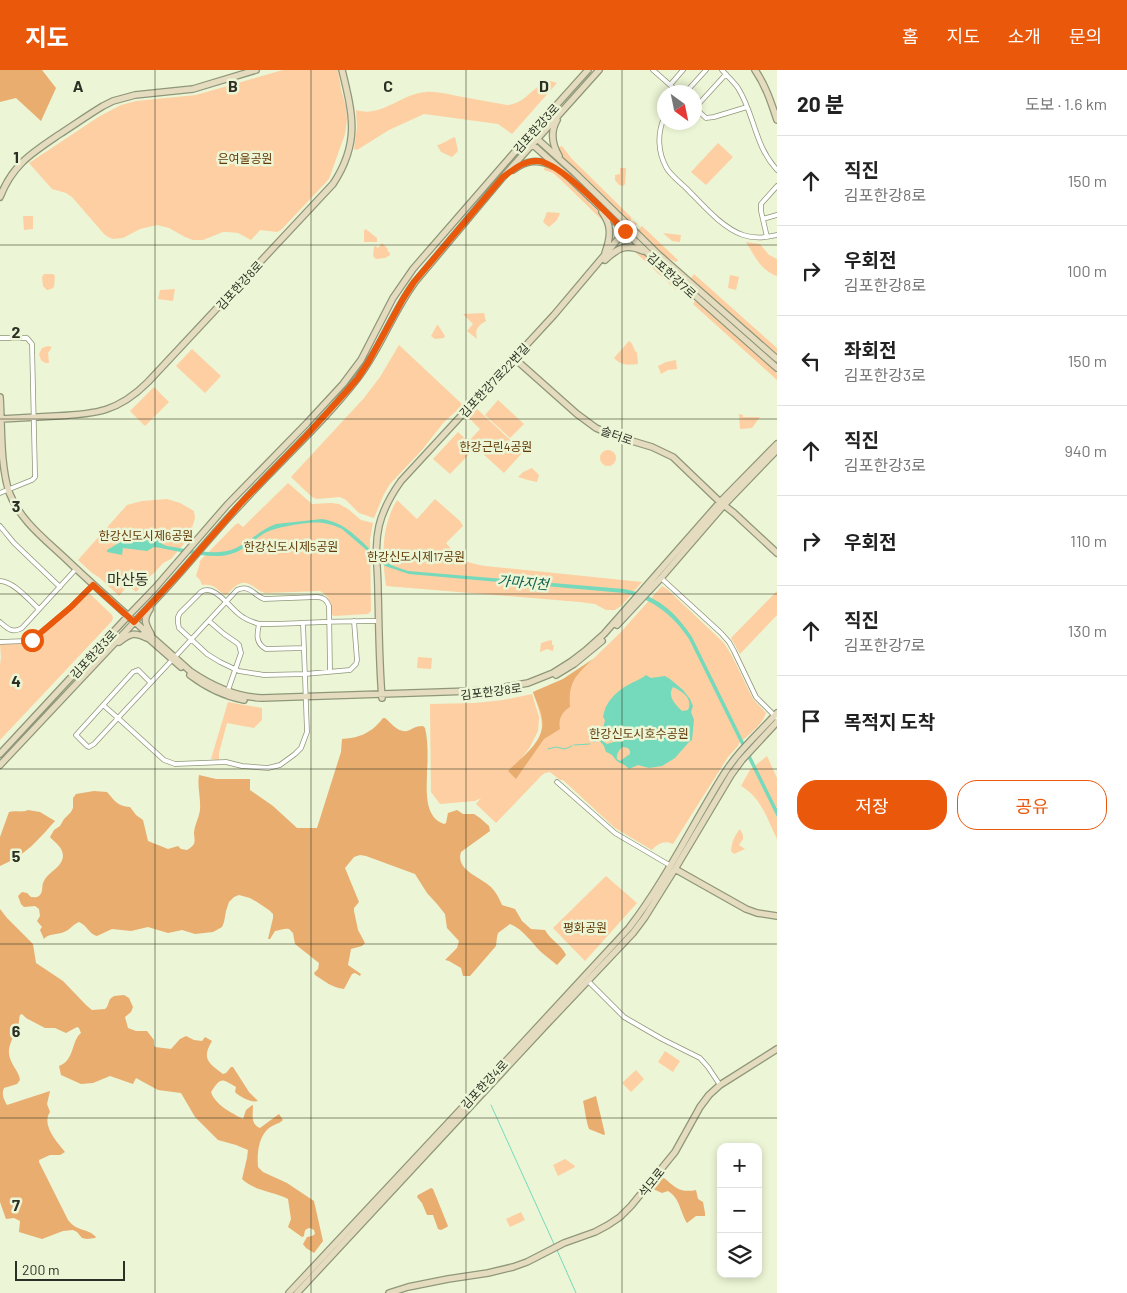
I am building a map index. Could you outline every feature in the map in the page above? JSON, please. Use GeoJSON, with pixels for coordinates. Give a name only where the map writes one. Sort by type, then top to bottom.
{"type":"FeatureCollection","features":[{"type":"Feature","properties":{"kind":"street"},"geometry":{"type":"LineString","coordinates":[[0,197],[12,174],[27,157],[113,101],[136,95],[193,89],[256,70]]}},
{"type":"Feature","properties":{"kind":"street","name":"김포한강8로"},"geometry":{"type":"LineString","coordinates":[[1,419],[95,413],[111,408],[132,397],[154,376],[333,184],[339,175],[347,157],[352,130],[352,110],[342,70]]}},
{"type":"Feature","properties":{"kind":"street","name":"김포한강3로"},"geometry":{"type":"LineString","coordinates":[[0,754],[155,588],[227,505],[343,384],[361,360],[393,298],[407,277],[526,138],[588,70]]}},
{"type":"Feature","properties":{"kind":"street","name":"김포한강3로"},"geometry":{"type":"LineString","coordinates":[[0,765],[158,597],[240,504],[346,392],[369,361],[409,290],[429,264],[598,70]]}},
{"type":"Feature","properties":{"kind":"street"},"geometry":{"type":"LineString","coordinates":[[653,70],[670,85],[683,70]]}},
{"type":"Feature","properties":{"kind":"street"},"geometry":{"type":"LineString","coordinates":[[692,85],[706,70]]}},
{"type":"Feature","properties":{"kind":"street"},"geometry":{"type":"LineString","coordinates":[[722,70],[738,88],[747,107],[760,146],[777,170]]}},
{"type":"Feature","properties":{"kind":"street"},"geometry":{"type":"LineString","coordinates":[[755,70],[769,95],[777,120]]}},
{"type":"Feature","properties":{"kind":"street"},"geometry":{"type":"LineString","coordinates":[[702,100],[726,74]]}},
{"type":"Feature","properties":{"kind":"street"},"geometry":{"type":"LineString","coordinates":[[568,105],[555,124],[552,131],[552,139],[558,154],[574,172]]}},
{"type":"Feature","properties":{"kind":"street"},"geometry":{"type":"LineString","coordinates":[[702,114],[706,118],[714,117],[747,107]]}},
{"type":"Feature","properties":{"kind":"street"},"geometry":{"type":"LineString","coordinates":[[661,130],[659,145],[662,158],[669,172],[709,211],[729,228],[745,236],[759,238],[777,235]]}},
{"type":"Feature","properties":{"kind":"street","name":"김포한강7로"},"geometry":{"type":"LineString","coordinates":[[531,133],[535,142],[572,180],[776,358]]}},
{"type":"Feature","properties":{"kind":"street","name":"김포한강7로"},"geometry":{"type":"LineString","coordinates":[[526,138],[535,142],[574,172],[648,253],[777,368]]}},
{"type":"Feature","properties":{"kind":"street"},"geometry":{"type":"LineString","coordinates":[[503,177],[524,163],[538,161],[554,166],[572,180]]}},
{"type":"Feature","properties":{"kind":"street"},"geometry":{"type":"LineString","coordinates":[[767,237],[761,204],[777,186]]}},
{"type":"Feature","properties":{"kind":"street"},"geometry":{"type":"LineString","coordinates":[[592,198],[609,225],[610,236],[604,257]]}},
{"type":"Feature","properties":{"kind":"street"},"geometry":{"type":"LineString","coordinates":[[763,219],[777,215]]}},
{"type":"Feature","properties":{"kind":"street","name":"김포한강7로22번길"},"geometry":{"type":"LineString","coordinates":[[379,621],[376,543],[379,524],[388,500],[401,481],[554,314],[627,229]]}},
{"type":"Feature","properties":{"kind":"street"},"geometry":{"type":"LineString","coordinates":[[590,273],[619,249],[631,247],[648,253]]}},
{"type":"Feature","properties":{"kind":"street"},"geometry":{"type":"LineString","coordinates":[[0,338],[27,338],[32,344],[35,477],[0,493]]}},
{"type":"Feature","properties":{"kind":"street","name":"솔터로"},"geometry":{"type":"LineString","coordinates":[[514,358],[590,424],[606,433],[652,447],[673,457],[777,552]]}},
{"type":"Feature","properties":{"kind":"street","name":"김포한강8로"},"geometry":{"type":"LineString","coordinates":[[0,397],[3,468],[8,490],[15,505],[28,523],[204,686],[246,700],[262,702],[497,692],[520,689],[542,682],[564,671],[602,642],[722,503],[777,444]]}},
{"type":"Feature","properties":{"kind":"street","name":"김포한강8로"},"geometry":{"type":"LineString","coordinates":[[722,503],[777,450]]}},
{"type":"Feature","properties":{"kind":"street","name":"솔터로"},"geometry":{"type":"LineString","coordinates":[[722,503],[731,514],[777,556]]}},
{"type":"Feature","properties":{"kind":"street"},"geometry":{"type":"LineString","coordinates":[[0,526],[14,543],[60,587]]}},
{"type":"Feature","properties":{"kind":"street"},"geometry":{"type":"LineString","coordinates":[[0,622],[10,630],[19,630],[76,569]]}},
{"type":"Feature","properties":{"kind":"street"},"geometry":{"type":"LineString","coordinates":[[659,576],[729,642],[756,697],[776,717]]}},
{"type":"Feature","properties":{"kind":"street"},"geometry":{"type":"LineString","coordinates":[[0,581],[6,581],[11,584],[39,609]]}},
{"type":"Feature","properties":{"kind":"street"},"geometry":{"type":"LineString","coordinates":[[0,642],[25,642],[32,640],[71,607],[93,585]]}},
{"type":"Feature","properties":{"kind":"street"},"geometry":{"type":"LineString","coordinates":[[150,682],[138,670],[135,671],[76,735],[87,746],[90,747],[94,744],[226,602],[238,590],[245,588],[264,598],[321,597],[326,600],[329,621],[330,671]]}},
{"type":"Feature","properties":{"kind":"street"},"geometry":{"type":"LineString","coordinates":[[354,621],[356,664],[352,669],[348,671],[305,674],[264,675],[235,669],[212,658],[179,628],[178,620],[180,613],[204,589],[214,592],[239,615],[259,624],[329,621],[354,621],[379,621],[382,696]]}},
{"type":"Feature","properties":{"kind":"street"},"geometry":{"type":"LineString","coordinates":[[150,637],[145,618],[158,597]]}},
{"type":"Feature","properties":{"kind":"street"},"geometry":{"type":"LineString","coordinates":[[209,620],[239,645],[241,653],[227,693]]}},
{"type":"Feature","properties":{"kind":"street"},"geometry":{"type":"LineString","coordinates":[[103,705],[164,760],[175,764],[226,762],[249,767],[268,768],[280,764],[287,761],[300,748],[308,732],[303,623]]}},
{"type":"Feature","properties":{"kind":"street"},"geometry":{"type":"LineString","coordinates":[[259,624],[257,638],[263,648],[304,648]]}},
{"type":"Feature","properties":{"kind":"street"},"geometry":{"type":"LineString","coordinates":[[106,652],[124,638],[134,634],[150,637]]}},
{"type":"Feature","properties":{"kind":"street","name":"김포한강4로"},"geometry":{"type":"LineString","coordinates":[[297,1293],[638,926],[741,757],[776,717]]}},
{"type":"Feature","properties":{"kind":"street"},"geometry":{"type":"LineString","coordinates":[[557,782],[615,833],[746,909],[777,916]]}},
{"type":"Feature","properties":{"kind":"street","name":"김포한강4로"},"geometry":{"type":"LineString","coordinates":[[288,1293],[619,939],[673,867]]}},
{"type":"Feature","properties":{"kind":"street"},"geometry":{"type":"LineString","coordinates":[[588,981],[624,1017],[700,1058],[720,1085]]}},
{"type":"Feature","properties":{"kind":"street","name":"석모로"},"geometry":{"type":"LineString","coordinates":[[389,1293],[408,1287],[514,1267],[528,1262],[564,1243],[605,1227],[631,1206],[669,1160],[709,1095],[720,1085],[777,1049]]}},
{"type":"Feature","properties":{"kind":"green space","name":"은여울공원"},"geometry":{"type":"Polygon","coordinates":[[[283,70],[338,70],[347,120],[345,134],[329,179],[277,232],[260,230],[251,240],[238,233],[223,232],[203,240],[193,240],[169,228],[157,225],[140,229],[123,238],[113,239],[104,234],[72,197],[52,189],[29,163],[100,116],[121,105],[136,101],[196,95],[283,70]]]}},
{"type":"Feature","properties":{"kind":"green space"},"geometry":{"type":"Polygon","coordinates":[[[550,81],[557,83],[512,134],[498,124],[424,114],[389,130],[357,150],[354,149],[357,127],[356,110],[374,111],[408,97],[430,92],[507,105],[514,104],[539,86],[550,81]]]}},
{"type":"Feature","properties":{"kind":"green space"},"geometry":{"type":"Polygon","coordinates":[[[455,137],[458,151],[452,157],[441,152],[437,145],[455,137]]]}},
{"type":"Feature","properties":{"kind":"green space"},"geometry":{"type":"Polygon","coordinates":[[[718,143],[733,157],[706,185],[691,172],[718,143]]]}},
{"type":"Feature","properties":{"kind":"green space"},"geometry":{"type":"Polygon","coordinates":[[[562,146],[571,158],[631,217],[631,221],[637,223],[635,228],[565,161],[557,148],[562,146]]]}},
{"type":"Feature","properties":{"kind":"green space"},"geometry":{"type":"Polygon","coordinates":[[[545,165],[558,171],[585,196],[590,204],[602,215],[605,223],[560,179],[553,173],[544,170],[545,165]]]}},
{"type":"Feature","properties":{"kind":"green space"},"geometry":{"type":"Polygon","coordinates":[[[620,168],[626,168],[625,184],[623,186],[619,185],[615,180],[615,175],[620,174],[620,168]]]}},
{"type":"Feature","properties":{"kind":"green space"},"geometry":{"type":"Polygon","coordinates":[[[547,212],[560,213],[557,220],[549,227],[543,222],[547,212]]]}},
{"type":"Feature","properties":{"kind":"green space"},"geometry":{"type":"Polygon","coordinates":[[[23,216],[33,216],[33,229],[24,230],[23,216]]]}},
{"type":"Feature","properties":{"kind":"green space"},"geometry":{"type":"Polygon","coordinates":[[[642,226],[678,260],[676,262],[666,257],[638,230],[642,226]]]}},
{"type":"Feature","properties":{"kind":"green space"},"geometry":{"type":"Polygon","coordinates":[[[365,229],[377,238],[377,242],[364,242],[365,229]]]}},
{"type":"Feature","properties":{"kind":"green space"},"geometry":{"type":"Polygon","coordinates":[[[663,233],[681,235],[680,242],[672,241],[663,233]]]}},
{"type":"Feature","properties":{"kind":"green space"},"geometry":{"type":"Polygon","coordinates":[[[746,242],[760,244],[769,255],[777,259],[777,276],[771,274],[762,266],[746,242]]]}},
{"type":"Feature","properties":{"kind":"green space"},"geometry":{"type":"Polygon","coordinates":[[[382,243],[388,249],[390,255],[385,258],[376,259],[373,256],[374,247],[378,248],[382,243]]]}},
{"type":"Feature","properties":{"kind":"green space"},"geometry":{"type":"Polygon","coordinates":[[[634,251],[643,253],[679,285],[675,289],[634,251]]]}},
{"type":"Feature","properties":{"kind":"green space"},"geometry":{"type":"Polygon","coordinates":[[[44,274],[53,274],[55,276],[54,287],[51,289],[47,290],[43,286],[42,277],[44,274]]]}},
{"type":"Feature","properties":{"kind":"green space"},"geometry":{"type":"Polygon","coordinates":[[[694,274],[777,348],[777,354],[694,282],[691,278],[694,274]]]}},
{"type":"Feature","properties":{"kind":"green space"},"geometry":{"type":"Polygon","coordinates":[[[730,275],[739,277],[736,290],[728,288],[730,275]]]}},
{"type":"Feature","properties":{"kind":"green space"},"geometry":{"type":"Polygon","coordinates":[[[687,283],[777,362],[777,365],[687,285],[687,283]]]}},
{"type":"Feature","properties":{"kind":"green space"},"geometry":{"type":"Polygon","coordinates":[[[175,289],[173,301],[158,299],[160,290],[175,289]]]}},
{"type":"Feature","properties":{"kind":"green space"},"geometry":{"type":"Polygon","coordinates":[[[695,301],[774,369],[777,374],[777,380],[693,304],[695,301]]]}},
{"type":"Feature","properties":{"kind":"green space"},"geometry":{"type":"Polygon","coordinates":[[[484,313],[486,321],[477,328],[477,339],[467,331],[473,324],[463,314],[484,313]]]}},
{"type":"Feature","properties":{"kind":"green space"},"geometry":{"type":"Polygon","coordinates":[[[437,325],[445,336],[444,338],[435,339],[431,336],[437,325]]]}},
{"type":"Feature","properties":{"kind":"green space"},"geometry":{"type":"Polygon","coordinates":[[[629,341],[637,353],[638,364],[625,364],[614,358],[629,341]]]}},
{"type":"Feature","properties":{"kind":"green space"},"geometry":{"type":"Polygon","coordinates":[[[399,345],[463,405],[444,422],[422,450],[390,484],[374,518],[359,513],[346,500],[340,497],[317,499],[312,497],[291,477],[364,398],[380,377],[399,345]]]}},
{"type":"Feature","properties":{"kind":"green space"},"geometry":{"type":"Polygon","coordinates":[[[52,347],[48,353],[49,363],[45,363],[41,360],[39,354],[42,348],[52,347]]]}},
{"type":"Feature","properties":{"kind":"green space"},"geometry":{"type":"Polygon","coordinates":[[[192,349],[221,376],[205,393],[176,366],[192,349]]]}},
{"type":"Feature","properties":{"kind":"green space"},"geometry":{"type":"Polygon","coordinates":[[[676,360],[677,369],[668,370],[661,374],[658,366],[676,360]]]}},
{"type":"Feature","properties":{"kind":"green space"},"geometry":{"type":"Polygon","coordinates":[[[154,387],[169,402],[145,426],[130,411],[154,387]]]}},
{"type":"Feature","properties":{"kind":"green space"},"geometry":{"type":"Polygon","coordinates":[[[498,400],[524,424],[510,438],[485,415],[498,400]]]}},
{"type":"Feature","properties":{"kind":"green space","name":"한강근린4공원"},"geometry":{"type":"Polygon","coordinates":[[[477,409],[523,452],[504,473],[469,441],[480,429],[469,418],[477,409]]]}},
{"type":"Feature","properties":{"kind":"green space"},"geometry":{"type":"Polygon","coordinates":[[[739,414],[743,415],[743,417],[760,417],[752,428],[740,429],[739,414]]]}},
{"type":"Feature","properties":{"kind":"green space"},"geometry":{"type":"Polygon","coordinates":[[[458,432],[475,448],[450,474],[433,459],[458,432]]]}},
{"type":"Feature","properties":{"kind":"green space"},"geometry":{"type":"Polygon","coordinates":[[[608,450],[614,452],[616,458],[614,464],[608,466],[602,464],[600,458],[602,452],[608,450]]]}},
{"type":"Feature","properties":{"kind":"green space"},"geometry":{"type":"Polygon","coordinates":[[[532,468],[539,475],[537,482],[518,477],[523,472],[532,468]]]}},
{"type":"Feature","properties":{"kind":"green space","name":"한강신도시제5공원"},"geometry":{"type":"Polygon","coordinates":[[[288,483],[312,504],[339,504],[361,520],[373,523],[370,539],[371,611],[368,614],[334,616],[331,614],[328,598],[320,591],[265,593],[249,584],[243,583],[235,586],[226,595],[213,586],[202,585],[196,576],[199,562],[234,526],[238,523],[243,527],[288,483]]]}},
{"type":"Feature","properties":{"kind":"green space","name":"한강신도시제6공원"},"geometry":{"type":"Polygon","coordinates":[[[167,499],[180,503],[194,511],[195,518],[189,538],[171,559],[163,563],[136,592],[128,585],[119,596],[78,560],[127,505],[142,501],[167,499]]]}},
{"type":"Feature","properties":{"kind":"green space","name":"한강신도시제17공원"},"geometry":{"type":"Polygon","coordinates":[[[435,499],[460,521],[463,526],[446,543],[459,557],[471,563],[642,582],[621,606],[615,610],[606,610],[595,604],[580,602],[386,586],[384,564],[385,531],[397,500],[417,519],[435,499]]]}},
{"type":"Feature","properties":{"kind":"green space","name":"한강신도시호수공원"},"geometry":{"type":"Polygon","coordinates":[[[662,586],[724,643],[753,699],[766,713],[758,726],[739,743],[728,757],[673,844],[662,843],[652,850],[615,828],[563,780],[560,780],[550,772],[542,775],[496,823],[476,804],[481,798],[475,801],[440,804],[431,792],[430,704],[475,703],[532,694],[539,717],[538,731],[521,759],[536,742],[542,728],[540,713],[533,692],[563,679],[593,659],[620,633],[662,586]]]}},
{"type":"Feature","properties":{"kind":"green space"},"geometry":{"type":"Polygon","coordinates":[[[777,591],[777,615],[740,654],[731,638],[777,591]]]}},
{"type":"Feature","properties":{"kind":"green space"},"geometry":{"type":"Polygon","coordinates":[[[88,594],[112,615],[112,621],[0,740],[0,644],[33,641],[88,594]]]}},
{"type":"Feature","properties":{"kind":"green space"},"geometry":{"type":"Polygon","coordinates":[[[551,640],[552,645],[554,645],[553,651],[547,649],[540,652],[541,643],[551,640]]]}},
{"type":"Feature","properties":{"kind":"green space"},"geometry":{"type":"Polygon","coordinates":[[[418,657],[432,658],[431,669],[417,668],[418,657]]]}},
{"type":"Feature","properties":{"kind":"green space"},"geometry":{"type":"Polygon","coordinates":[[[228,702],[262,708],[262,720],[254,728],[227,723],[219,760],[211,759],[228,702]]]}},
{"type":"Feature","properties":{"kind":"green space"},"geometry":{"type":"Polygon","coordinates":[[[767,756],[777,778],[777,839],[759,803],[741,786],[750,770],[767,756]]]}},
{"type":"Feature","properties":{"kind":"green space"},"geometry":{"type":"Polygon","coordinates":[[[740,829],[743,839],[739,845],[745,849],[734,854],[731,851],[732,845],[740,829]]]}},
{"type":"Feature","properties":{"kind":"green space","name":"평화공원"},"geometry":{"type":"Polygon","coordinates":[[[606,876],[637,903],[585,961],[553,928],[606,876]]]}},
{"type":"Feature","properties":{"kind":"green space"},"geometry":{"type":"Polygon","coordinates":[[[665,1051],[680,1061],[673,1072],[658,1062],[665,1051]]]}},
{"type":"Feature","properties":{"kind":"green space"},"geometry":{"type":"Polygon","coordinates":[[[636,1070],[644,1079],[631,1092],[622,1083],[636,1070]]]}},
{"type":"Feature","properties":{"kind":"green space"},"geometry":{"type":"Polygon","coordinates":[[[565,1159],[575,1167],[558,1176],[553,1165],[565,1159]]]}},
{"type":"Feature","properties":{"kind":"green space"},"geometry":{"type":"Polygon","coordinates":[[[521,1212],[525,1220],[510,1227],[506,1219],[521,1212]]]}},
{"type":"Feature","properties":{"kind":"shaded area"},"geometry":{"type":"Polygon","coordinates":[[[0,70],[42,70],[56,88],[41,121],[16,98],[0,102],[0,70]]]}},
{"type":"Feature","properties":{"kind":"shaded area"},"geometry":{"type":"Polygon","coordinates":[[[593,659],[574,680],[570,691],[570,707],[561,716],[560,729],[544,739],[516,779],[508,771],[532,748],[537,741],[542,727],[541,712],[533,692],[563,679],[593,659]]]}},
{"type":"Feature","properties":{"kind":"shaded area"},"geometry":{"type":"Polygon","coordinates":[[[383,718],[397,729],[404,731],[420,726],[425,728],[427,738],[427,793],[429,809],[432,815],[444,824],[446,823],[448,813],[457,810],[463,814],[474,814],[489,826],[490,831],[461,852],[462,864],[491,887],[502,905],[515,909],[522,921],[531,929],[545,930],[566,955],[557,965],[541,952],[523,932],[510,924],[498,933],[496,946],[470,976],[463,976],[461,968],[445,960],[457,948],[459,941],[447,928],[445,914],[427,893],[415,874],[360,855],[354,857],[345,868],[359,902],[354,911],[358,930],[365,943],[362,946],[351,949],[348,965],[361,974],[360,976],[355,973],[352,974],[344,989],[332,986],[315,975],[314,973],[318,969],[319,963],[295,944],[293,933],[289,929],[275,931],[270,939],[268,939],[273,914],[250,898],[239,895],[229,902],[222,927],[213,932],[195,934],[182,930],[168,933],[148,927],[131,931],[112,929],[97,936],[79,922],[66,931],[44,939],[40,930],[42,927],[37,921],[40,916],[39,909],[35,906],[24,907],[21,904],[18,896],[22,892],[27,893],[31,897],[37,897],[41,894],[44,881],[58,867],[62,860],[62,850],[50,837],[71,812],[73,798],[76,794],[94,791],[107,792],[122,806],[130,807],[143,820],[148,841],[168,849],[178,846],[181,849],[187,850],[194,843],[194,831],[200,810],[199,775],[216,779],[250,779],[250,790],[273,806],[297,828],[317,828],[341,752],[342,739],[366,733],[383,718]]]}},
{"type":"Feature","properties":{"kind":"shaded area"},"geometry":{"type":"Polygon","coordinates":[[[28,810],[40,812],[55,821],[24,852],[0,866],[0,837],[9,812],[28,810]]]}},
{"type":"Feature","properties":{"kind":"shaded area"},"geometry":{"type":"Polygon","coordinates":[[[0,909],[33,944],[36,963],[63,981],[92,1010],[105,1009],[110,999],[114,996],[124,995],[129,998],[133,1007],[131,1012],[125,1017],[128,1028],[136,1031],[147,1031],[154,1040],[155,1047],[171,1049],[180,1039],[186,1036],[202,1041],[205,1037],[212,1041],[207,1052],[210,1063],[223,1074],[233,1067],[249,1092],[258,1101],[243,1098],[235,1092],[236,1087],[227,1082],[219,1081],[211,1092],[216,1101],[224,1108],[243,1119],[246,1110],[253,1105],[253,1121],[260,1128],[279,1114],[283,1120],[269,1128],[260,1141],[258,1167],[263,1172],[287,1183],[314,1201],[323,1241],[314,1253],[303,1244],[307,1237],[315,1234],[314,1230],[310,1228],[305,1230],[302,1237],[288,1227],[291,1219],[288,1199],[252,1186],[242,1179],[248,1150],[218,1140],[195,1117],[181,1093],[158,1090],[136,1078],[133,1084],[110,1076],[93,1083],[81,1084],[61,1075],[59,1066],[68,1059],[81,1033],[79,1028],[77,1027],[66,1033],[55,1028],[45,1028],[22,1014],[20,1015],[18,1027],[9,1050],[10,1058],[20,1080],[17,1084],[4,1088],[4,1099],[7,1105],[50,1091],[47,1104],[50,1112],[47,1122],[54,1138],[65,1152],[60,1155],[50,1155],[39,1160],[39,1162],[71,1224],[90,1232],[96,1237],[82,1238],[73,1230],[63,1231],[42,1239],[19,1232],[20,1221],[14,1218],[6,1219],[0,1202],[0,909]]]}},
{"type":"Feature","properties":{"kind":"shaded area"},"geometry":{"type":"Polygon","coordinates":[[[596,1096],[604,1135],[589,1129],[586,1119],[583,1101],[596,1096]]]}},
{"type":"Feature","properties":{"kind":"shaded area"},"geometry":{"type":"Polygon","coordinates":[[[664,1178],[678,1189],[686,1191],[696,1190],[698,1199],[703,1202],[705,1216],[696,1216],[687,1223],[672,1194],[668,1191],[662,1193],[653,1189],[664,1178]]]}},
{"type":"Feature","properties":{"kind":"shaded area"},"geometry":{"type":"Polygon","coordinates":[[[431,1188],[448,1226],[441,1230],[438,1229],[433,1215],[427,1215],[417,1197],[431,1188]]]}},
{"type":"Feature","properties":{"kind":"water","name":"가마지천"},"geometry":{"type":"Polygon","coordinates":[[[322,519],[341,525],[386,562],[408,571],[624,589],[646,595],[655,600],[679,619],[692,637],[777,809],[777,817],[689,639],[669,615],[644,599],[624,593],[409,574],[385,566],[342,529],[323,523],[301,524],[268,531],[237,552],[227,555],[201,555],[154,547],[147,551],[123,548],[122,555],[107,552],[107,550],[124,540],[129,543],[139,529],[158,535],[162,544],[167,546],[202,552],[220,552],[236,548],[276,524],[322,519]]]}},
{"type":"Feature","properties":{"kind":"water"},"geometry":{"type":"Polygon","coordinates":[[[646,675],[651,678],[665,676],[683,690],[690,699],[693,706],[691,712],[694,720],[692,740],[675,758],[662,766],[649,768],[638,765],[629,769],[606,752],[599,740],[605,720],[603,717],[604,712],[611,698],[630,684],[646,675]],[[673,687],[671,697],[674,703],[682,711],[688,710],[688,699],[683,693],[673,687]],[[615,727],[604,737],[603,740],[607,744],[617,741],[622,737],[623,731],[621,727],[615,727]],[[623,747],[619,751],[617,759],[620,761],[630,754],[628,748],[623,747]]]}},
{"type":"Feature","properties":{"kind":"waterway"},"geometry":{"type":"LineString","coordinates":[[594,742],[600,739]]}},
{"type":"Feature","properties":{"kind":"waterway"},"geometry":{"type":"LineString","coordinates":[[574,745],[590,744]]}},
{"type":"Feature","properties":{"kind":"waterway"},"geometry":{"type":"LineString","coordinates":[[548,749],[556,747],[565,749],[572,746]]}},
{"type":"Feature","properties":{"kind":"waterway"},"geometry":{"type":"LineString","coordinates":[[491,1105],[554,1244]]}},
{"type":"Feature","properties":{"kind":"waterway"},"geometry":{"type":"LineString","coordinates":[[557,1250],[576,1293]]}},
{"type":"Feature","properties":{"kind":"district","name":"마산동"},"geometry":{"type":"Point","coordinates":[128,579]}},
{"type":"Feature","properties":{"kind":"route"},"geometry":{"type":"LineString","coordinates":[[32,640],[71,607],[93,585],[134,622],[240,504],[306,436],[358,378],[414,282],[503,177],[530,161],[538,161],[554,166],[572,180],[625,231]]}}]}
